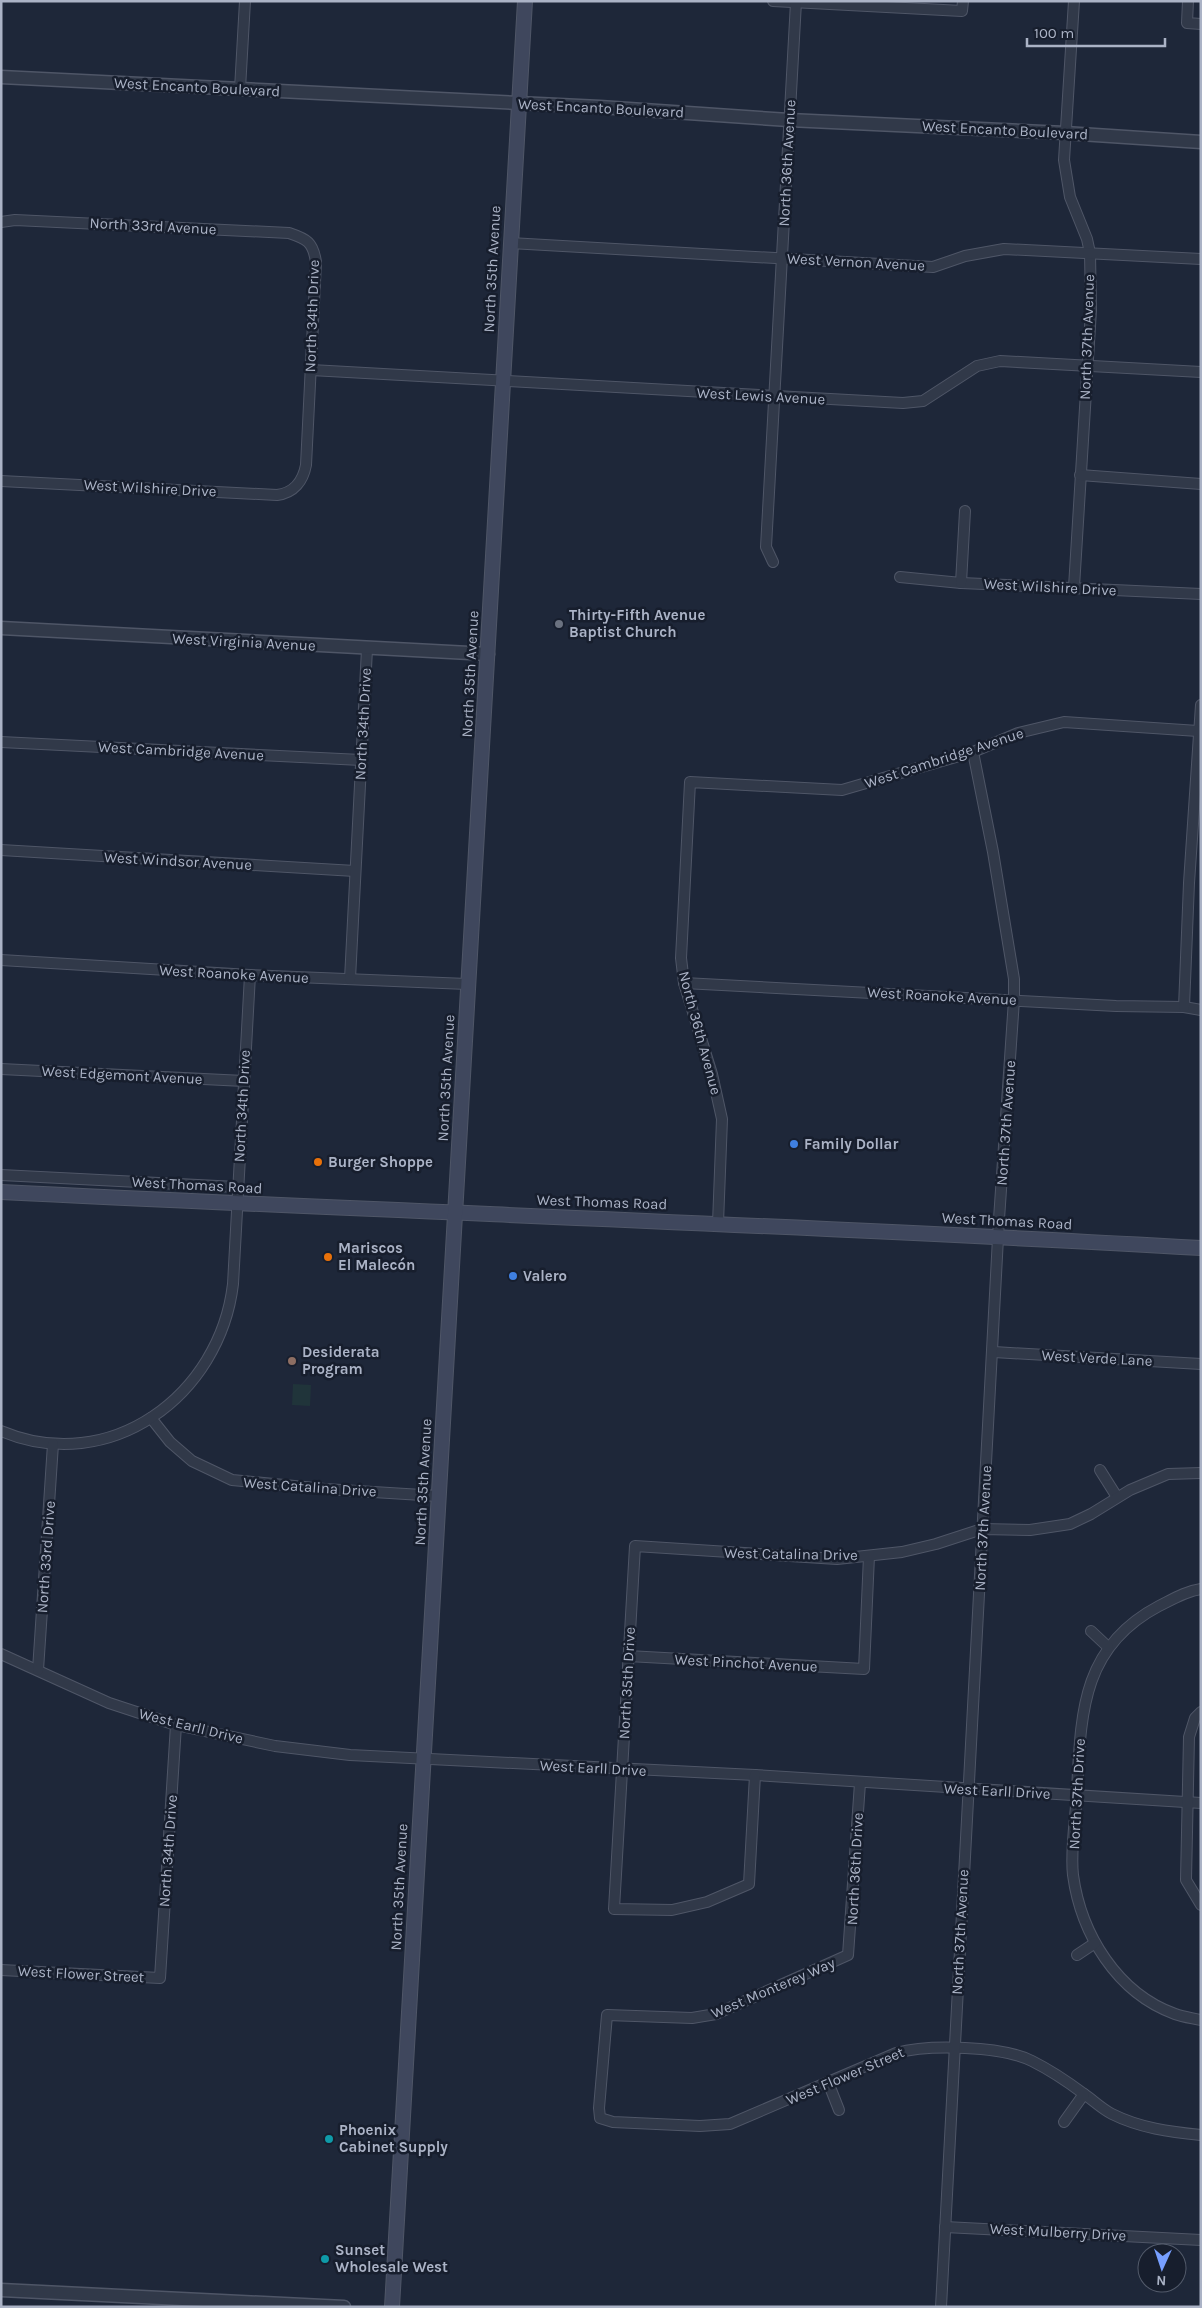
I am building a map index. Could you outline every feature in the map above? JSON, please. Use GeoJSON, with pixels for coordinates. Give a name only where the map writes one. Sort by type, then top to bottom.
{"type":"FeatureCollection","features":[{"type":"Feature","properties":{"kind":"main road","name":"North 35th Avenue"},"geometry":{"type":"LineString","coordinates":[[392,2307],[525,1]]}},
{"type":"Feature","properties":{"kind":"main road","name":"West Thomas Road"},"geometry":{"type":"LineString","coordinates":[[1,1192],[999,1236],[1201,1248]]}},
{"type":"Feature","properties":{"kind":"street"},"geometry":{"type":"LineString","coordinates":[[240,89],[245,1]]}},
{"type":"Feature","properties":{"kind":"street"},"geometry":{"type":"LineString","coordinates":[[773,1],[963,6]]}},
{"type":"Feature","properties":{"kind":"street","name":"North 37th Avenue"},"geometry":{"type":"LineString","coordinates":[[1074,1],[1064,160],[1070,197],[1087,239],[1090,253],[1091,310],[1074,587]]}},
{"type":"Feature","properties":{"kind":"street"},"geometry":{"type":"LineString","coordinates":[[1188,1],[1187,24],[1201,24]]}},
{"type":"Feature","properties":{"kind":"street","name":"North 36th Avenue"},"geometry":{"type":"LineString","coordinates":[[773,562],[766,548],[796,2]]}},
{"type":"Feature","properties":{"kind":"street","name":"West Encanto Boulevard"},"geometry":{"type":"LineString","coordinates":[[1,77],[519,103],[789,120],[1065,133],[1201,142]]}},
{"type":"Feature","properties":{"kind":"street","name":"North 33rd Avenue"},"geometry":{"type":"LineString","coordinates":[[1,222],[15,220],[229,230],[289,233],[304,237]]}},
{"type":"Feature","properties":{"kind":"street","name":"North 34th Drive"},"geometry":{"type":"LineString","coordinates":[[297,486],[304,474],[306,465],[316,262],[314,248],[304,237]]}},
{"type":"Feature","properties":{"kind":"street","name":"West Vernon Avenue"},"geometry":{"type":"LineString","coordinates":[[510,244],[933,267],[965,256],[1004,249],[1201,259]]}},
{"type":"Feature","properties":{"kind":"street","name":"West Lewis Avenue"},"geometry":{"type":"LineString","coordinates":[[310,370],[903,403],[923,402],[977,366],[1000,361],[1201,372]]}},
{"type":"Feature","properties":{"kind":"street"},"geometry":{"type":"LineString","coordinates":[[1080,475],[1201,484]]}},
{"type":"Feature","properties":{"kind":"street","name":"West Wilshire Drive"},"geometry":{"type":"LineString","coordinates":[[1,481],[277,495],[288,492],[297,486]]}},
{"type":"Feature","properties":{"kind":"street"},"geometry":{"type":"LineString","coordinates":[[961,583],[964,511]]}},
{"type":"Feature","properties":{"kind":"street","name":"West Wilshire Drive"},"geometry":{"type":"LineString","coordinates":[[900,577],[961,583],[1201,594]]}},
{"type":"Feature","properties":{"kind":"street","name":"West Virginia Avenue"},"geometry":{"type":"LineString","coordinates":[[1,628],[488,654]]}},
{"type":"Feature","properties":{"kind":"street","name":"North 34th Drive"},"geometry":{"type":"LineString","coordinates":[[350,979],[367,649]]}},
{"type":"Feature","properties":{"kind":"street"},"geometry":{"type":"LineString","coordinates":[[1184,1008],[1189,883],[1201,705]]}},
{"type":"Feature","properties":{"kind":"street","name":"West Cambridge Avenue"},"geometry":{"type":"LineString","coordinates":[[690,782],[842,790],[973,752],[1018,733],[1064,722],[1198,731]]}},
{"type":"Feature","properties":{"kind":"street","name":"West Cambridge Avenue"},"geometry":{"type":"LineString","coordinates":[[1,742],[361,760]]}},
{"type":"Feature","properties":{"kind":"street","name":"North 37th Avenue"},"geometry":{"type":"LineString","coordinates":[[940,2307],[982,1529],[1014,1000],[1014,979],[993,852],[973,752]]}},
{"type":"Feature","properties":{"kind":"street","name":"North 36th Avenue"},"geometry":{"type":"LineString","coordinates":[[690,782],[681,958],[684,984],[712,1074],[722,1119],[718,1223]]}},
{"type":"Feature","properties":{"kind":"street","name":"West Windsor Avenue"},"geometry":{"type":"LineString","coordinates":[[1,850],[355,871]]}},
{"type":"Feature","properties":{"kind":"street","name":"West Roanoke Avenue"},"geometry":{"type":"LineString","coordinates":[[1,960],[250,975],[467,984]]}},
{"type":"Feature","properties":{"kind":"street","name":"North 34th Drive"},"geometry":{"type":"LineString","coordinates":[[152,1418],[176,1400],[209,1358],[221,1336],[227,1319],[232,1291],[250,975]]}},
{"type":"Feature","properties":{"kind":"street","name":"West Roanoke Avenue"},"geometry":{"type":"LineString","coordinates":[[684,984],[1201,1010]]}},
{"type":"Feature","properties":{"kind":"street","name":"West Edgemont Avenue"},"geometry":{"type":"LineString","coordinates":[[1,1069],[244,1081]]}},
{"type":"Feature","properties":{"kind":"street","name":"West Thomas Road"},"geometry":{"type":"LineString","coordinates":[[1,1175],[237,1187]]}},
{"type":"Feature","properties":{"kind":"street","name":"West Verde Lane"},"geometry":{"type":"LineString","coordinates":[[994,1352],[1201,1364]]}},
{"type":"Feature","properties":{"kind":"street"},"geometry":{"type":"LineString","coordinates":[[1,1431],[21,1440],[53,1444],[112,1438],[152,1418]]}},
{"type":"Feature","properties":{"kind":"street","name":"West Catalina Drive"},"geometry":{"type":"LineString","coordinates":[[152,1418],[170,1442],[192,1461],[232,1480],[325,1489],[438,1496]]}},
{"type":"Feature","properties":{"kind":"street","name":"North 33rd Drive"},"geometry":{"type":"LineString","coordinates":[[38,1670],[53,1444]]}},
{"type":"Feature","properties":{"kind":"street"},"geometry":{"type":"LineString","coordinates":[[1100,1470],[1117,1497]]}},
{"type":"Feature","properties":{"kind":"street","name":"West Catalina Drive"},"geometry":{"type":"LineString","coordinates":[[634,1546],[838,1559],[869,1556],[936,1544],[982,1529],[1030,1530],[1070,1524],[1091,1514],[1117,1497],[1168,1474],[1201,1473]]}},
{"type":"Feature","properties":{"kind":"street","name":"North 35th Drive"},"geometry":{"type":"LineString","coordinates":[[634,1546],[614,1909],[672,1910],[707,1902],[748,1884],[755,1775]]}},
{"type":"Feature","properties":{"kind":"street","name":"West Pinchot Avenue"},"geometry":{"type":"LineString","coordinates":[[628,1656],[864,1669],[869,1556]]}},
{"type":"Feature","properties":{"kind":"street","name":"North 37th Drive"},"geometry":{"type":"LineString","coordinates":[[1201,1589],[1190,1590],[1145,1614],[1108,1647],[1088,1686],[1081,1725],[1073,1873],[1083,1918],[1095,1943],[1109,1965],[1138,1994],[1175,2014],[1201,2020]]}},
{"type":"Feature","properties":{"kind":"street"},"geometry":{"type":"LineString","coordinates":[[1091,1631],[1108,1647]]}},
{"type":"Feature","properties":{"kind":"street","name":"West Earll Drive"},"geometry":{"type":"LineString","coordinates":[[1,1654],[109,1703],[176,1724],[275,1746],[350,1755],[755,1775],[968,1790],[1201,1803]]}},
{"type":"Feature","properties":{"kind":"street"},"geometry":{"type":"LineString","coordinates":[[1201,1712],[1195,1718],[1189,1737],[1186,1880],[1201,1905]]}},
{"type":"Feature","properties":{"kind":"street","name":"North 34th Drive"},"geometry":{"type":"LineString","coordinates":[[160,1978],[176,1724]]}},
{"type":"Feature","properties":{"kind":"street","name":"North 36th Drive"},"geometry":{"type":"LineString","coordinates":[[848,1955],[860,1783]]}},
{"type":"Feature","properties":{"kind":"street"},"geometry":{"type":"LineString","coordinates":[[1077,1955],[1095,1943]]}},
{"type":"Feature","properties":{"kind":"street","name":"West Monterey Way"},"geometry":{"type":"LineString","coordinates":[[600,2118],[599,2108],[607,2015],[692,2018],[716,2014],[848,1955]]}},
{"type":"Feature","properties":{"kind":"street","name":"West Flower Street"},"geometry":{"type":"LineString","coordinates":[[1,1970],[160,1978]]}},
{"type":"Feature","properties":{"kind":"street","name":"West Flower Street"},"geometry":{"type":"LineString","coordinates":[[600,2118],[613,2122],[716,2126],[747,2118],[896,2053],[913,2048],[985,2049],[1031,2060],[1110,2113],[1139,2126],[1172,2133],[1201,2135]]}},
{"type":"Feature","properties":{"kind":"street"},"geometry":{"type":"LineString","coordinates":[[828,2082],[839,2110]]}},
{"type":"Feature","properties":{"kind":"street"},"geometry":{"type":"LineString","coordinates":[[1064,2122],[1084,2094]]}},
{"type":"Feature","properties":{"kind":"street","name":"West Mulberry Drive"},"geometry":{"type":"LineString","coordinates":[[945,2226],[1201,2240]]}},
{"type":"Feature","properties":{"kind":"street"},"geometry":{"type":"LineString","coordinates":[[1,2290],[344,2307]]}},
{"type":"Feature","properties":{"kind":"shaded area"},"geometry":{"type":"Polygon","coordinates":[[[293,1384],[311,1385],[310,1406],[292,1405],[293,1384]]]}},
{"type":"Feature","properties":{"kind":"place","name":"Thirty-Fifth Avenue Baptist Church"},"geometry":{"type":"Point","coordinates":[559,624]}},
{"type":"Feature","properties":{"kind":"place","name":"Family Dollar"},"geometry":{"type":"Point","coordinates":[794,1144]}},
{"type":"Feature","properties":{"kind":"place","name":"Burger Shoppe"},"geometry":{"type":"Point","coordinates":[318,1162]}},
{"type":"Feature","properties":{"kind":"place","name":"Mariscos El Malecón"},"geometry":{"type":"Point","coordinates":[328,1257]}},
{"type":"Feature","properties":{"kind":"place","name":"Valero"},"geometry":{"type":"Point","coordinates":[513,1276]}},
{"type":"Feature","properties":{"kind":"place","name":"Desiderata Program"},"geometry":{"type":"Point","coordinates":[292,1361]}},
{"type":"Feature","properties":{"kind":"place","name":"Phoenix Cabinet Supply"},"geometry":{"type":"Point","coordinates":[329,2139]}},
{"type":"Feature","properties":{"kind":"place","name":"Sunset Wholesale West"},"geometry":{"type":"Point","coordinates":[325,2259]}}]}
